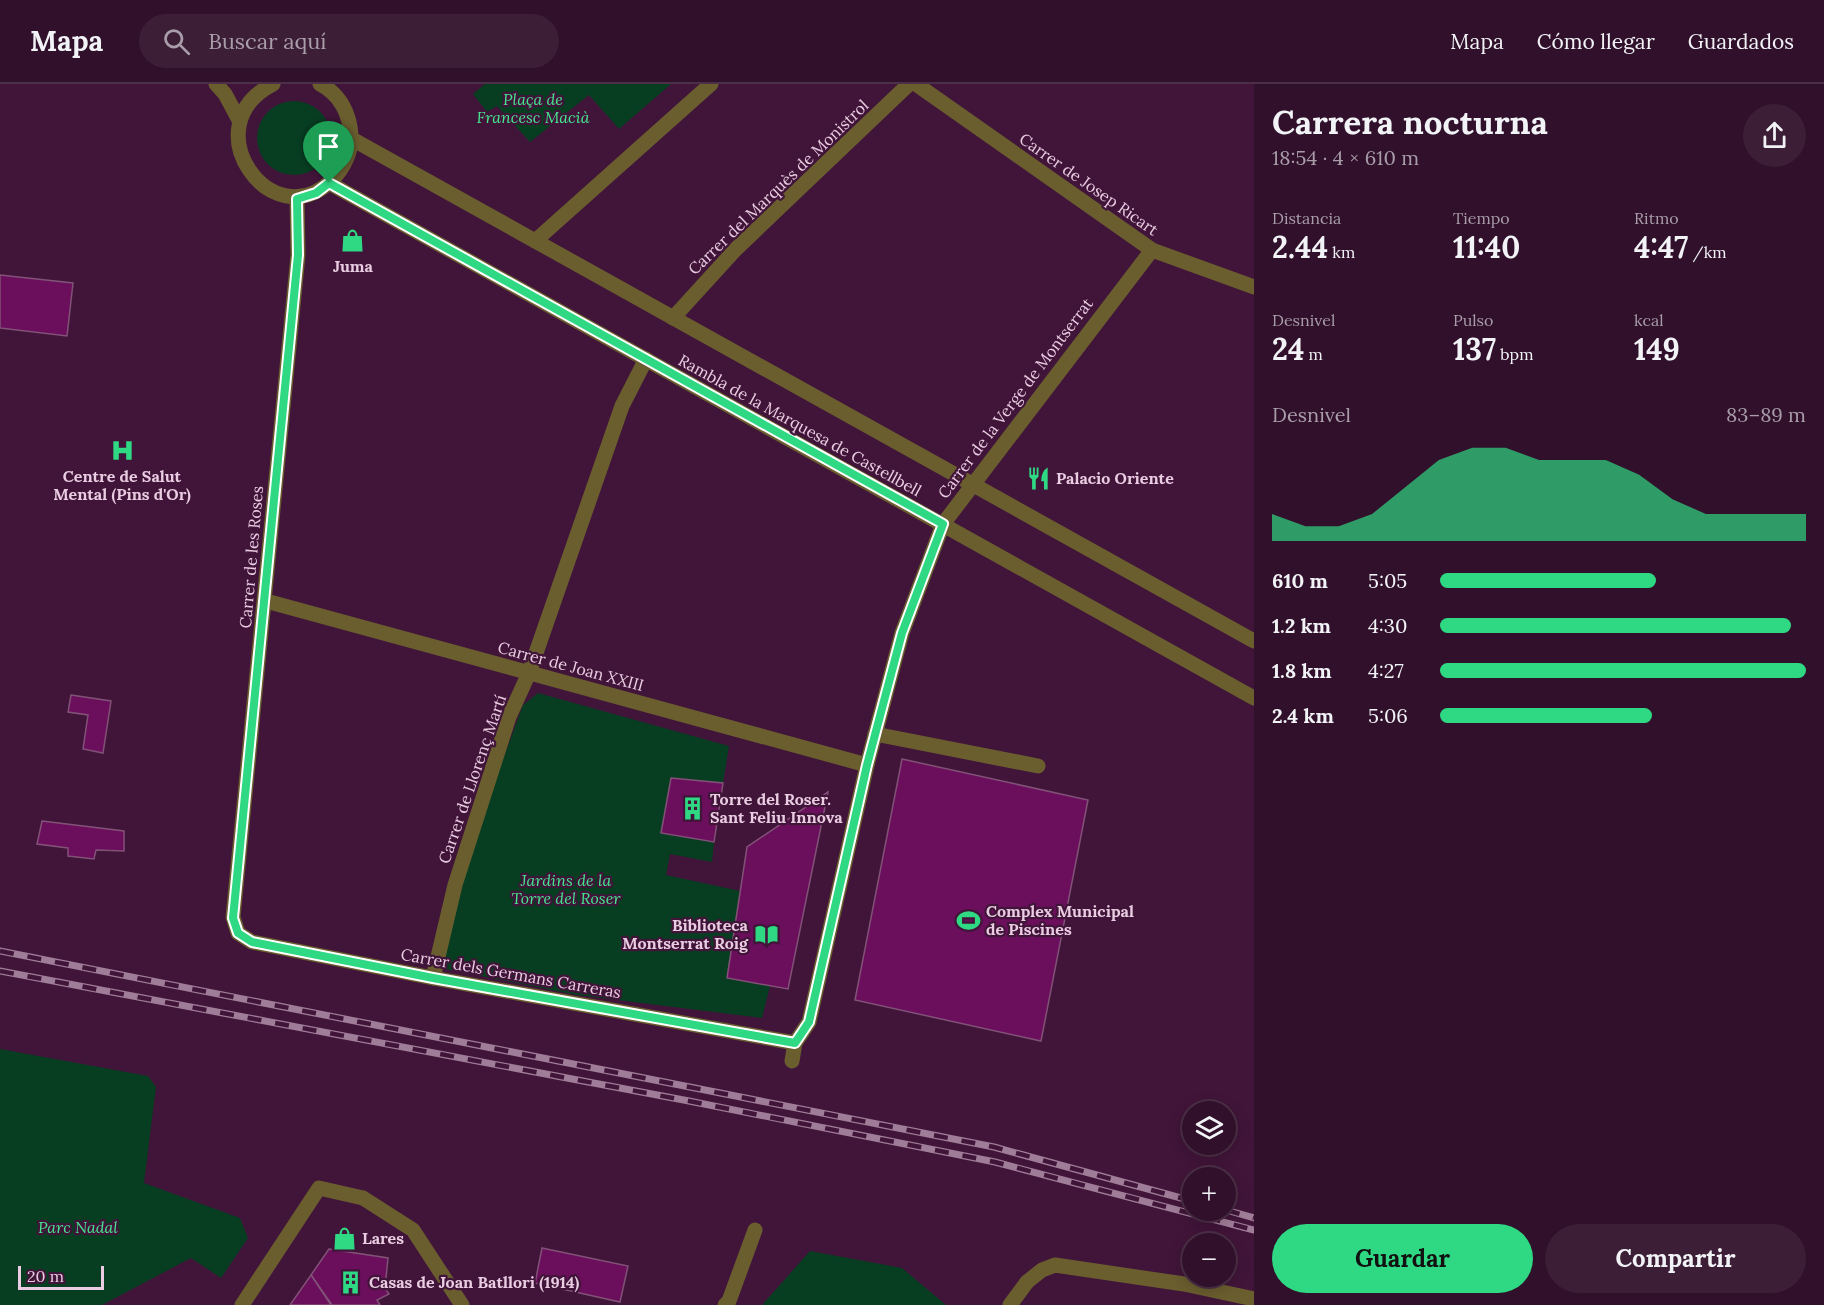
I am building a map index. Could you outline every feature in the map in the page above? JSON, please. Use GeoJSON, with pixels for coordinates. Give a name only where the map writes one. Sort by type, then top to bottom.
{"type":"FeatureCollection","features":[{"type":"Feature","properties":{"kind":"street"},"geometry":{"type":"LineString","coordinates":[[216,84],[225,94],[239,120]]}},
{"type":"Feature","properties":{"kind":"street"},"geometry":{"type":"LineString","coordinates":[[273,84],[249,103],[239,120],[237,141],[244,166],[258,182],[276,192],[297,199],[316,193],[340,173],[352,139],[350,118],[340,101],[326,85]]}},
{"type":"Feature","properties":{"kind":"street"},"geometry":{"type":"LineString","coordinates":[[535,241],[711,84]]}},
{"type":"Feature","properties":{"kind":"street","name":"Carrer del Marquès de Monistrol"},"geometry":{"type":"LineString","coordinates":[[673,318],[736,249],[909,84]]}},
{"type":"Feature","properties":{"kind":"street","name":"Carrer de Josep Ricart"},"geometry":{"type":"LineString","coordinates":[[916,84],[1152,250],[1254,287]]}},
{"type":"Feature","properties":{"kind":"street","name":"Rambla de la Marquesa de Castellbell"},"geometry":{"type":"LineString","coordinates":[[352,139],[1254,641]]}},
{"type":"Feature","properties":{"kind":"street","name":"Rambla de la Marquesa de Castellbell"},"geometry":{"type":"LineString","coordinates":[[329,183],[1254,698]]}},
{"type":"Feature","properties":{"kind":"street","name":"Carrer de les Roses"},"geometry":{"type":"LineString","coordinates":[[233,918],[266,601],[298,255],[297,199]]}},
{"type":"Feature","properties":{"kind":"street","name":"Carrer de la Verge de Montserrat"},"geometry":{"type":"LineString","coordinates":[[792,1062],[795,1043],[809,1022],[867,765],[902,633],[943,524],[1152,250]]}},
{"type":"Feature","properties":{"kind":"street","name":"Carrer de Llorenç Martí"},"geometry":{"type":"LineString","coordinates":[[433,978],[455,885],[509,717],[529,673],[622,406],[646,359]]}},
{"type":"Feature","properties":{"kind":"street","name":"Carrer de Joan XXIII"},"geometry":{"type":"LineString","coordinates":[[266,601],[867,765]]}},
{"type":"Feature","properties":{"kind":"street"},"geometry":{"type":"LineString","coordinates":[[875,734],[1038,766]]}},
{"type":"Feature","properties":{"kind":"street","name":"Carrer dels Germans Carreras"},"geometry":{"type":"LineString","coordinates":[[233,918],[238,933],[252,942],[433,978],[795,1043]]}},
{"type":"Feature","properties":{"kind":"street"},"geometry":{"type":"LineString","coordinates":[[242,1305],[319,1188],[363,1198],[413,1230],[462,1305]]}},
{"type":"Feature","properties":{"kind":"street"},"geometry":{"type":"LineString","coordinates":[[725,1305],[729,1301],[755,1230]]}},
{"type":"Feature","properties":{"kind":"street"},"geometry":{"type":"LineString","coordinates":[[1010,1305],[1028,1282],[1042,1270],[1055,1265],[1184,1284],[1254,1299]]}},
{"type":"Feature","properties":{"kind":"green space","name":"Plaça de Francesc Macià"},"geometry":{"type":"Polygon","coordinates":[[[485,84],[671,84],[619,129],[589,95],[530,142],[497,106],[487,112],[473,94],[485,84]]]}},
{"type":"Feature","properties":{"kind":"green space"},"geometry":{"type":"Polygon","coordinates":[[[294,101],[308,104],[320,112],[328,124],[331,138],[328,152],[320,164],[308,172],[294,175],[280,172],[268,164],[260,152],[257,138],[260,124],[268,112],[280,104],[294,101]]]}},
{"type":"Feature","properties":{"kind":"green space","name":"Jardins de la Torre del Roser"},"geometry":{"type":"Polygon","coordinates":[[[538,693],[729,746],[723,783],[671,778],[661,833],[714,842],[712,862],[670,854],[666,875],[740,891],[728,978],[770,986],[762,1018],[577,995],[440,968],[460,885],[492,789],[523,705],[538,693]]]}},
{"type":"Feature","properties":{"kind":"green space","name":"Parc Nadal"},"geometry":{"type":"Polygon","coordinates":[[[0,1049],[148,1076],[156,1087],[144,1183],[240,1218],[248,1238],[221,1278],[191,1258],[102,1305],[0,1305],[0,1049]]]}},
{"type":"Feature","properties":{"kind":"green space"},"geometry":{"type":"Polygon","coordinates":[[[810,1251],[902,1268],[946,1305],[762,1305],[810,1251]]]}},
{"type":"Feature","properties":{"kind":"building"},"geometry":{"type":"Polygon","coordinates":[[[0,275],[73,283],[67,336],[0,328],[0,275]]]}},
{"type":"Feature","properties":{"kind":"building"},"geometry":{"type":"Polygon","coordinates":[[[71,695],[111,701],[103,753],[83,749],[88,715],[68,712],[71,695]]]}},
{"type":"Feature","properties":{"kind":"building","name":"Complex Municipal de Piscines"},"geometry":{"type":"Polygon","coordinates":[[[902,759],[1088,800],[1041,1041],[855,1000],[902,759]]]}},
{"type":"Feature","properties":{"kind":"building","name":"Torre del Roser. Sant Feliu Innova"},"geometry":{"type":"Polygon","coordinates":[[[671,778],[723,783],[714,842],[661,833],[671,778]]]}},
{"type":"Feature","properties":{"kind":"building","name":"Biblioteca Montserrat Roig"},"geometry":{"type":"Polygon","coordinates":[[[828,792],[788,989],[727,978],[747,847],[828,792]]]}},
{"type":"Feature","properties":{"kind":"building"},"geometry":{"type":"Polygon","coordinates":[[[42,821],[124,831],[124,851],[96,850],[94,859],[68,856],[68,848],[37,844],[42,821]]]}},
{"type":"Feature","properties":{"kind":"building"},"geometry":{"type":"Polygon","coordinates":[[[542,1248],[628,1266],[620,1302],[535,1283],[542,1248]]]}},
{"type":"Feature","properties":{"kind":"building","name":"Casas de Joan Batllori (1914)"},"geometry":{"type":"Polygon","coordinates":[[[329,1249],[388,1258],[385,1288],[389,1294],[377,1300],[380,1305],[332,1305],[311,1275],[329,1249]]]}},
{"type":"Feature","properties":{"kind":"building"},"geometry":{"type":"Polygon","coordinates":[[[311,1275],[331,1305],[290,1305],[311,1275]]]}},
{"type":"Feature","properties":{"kind":"railway"},"geometry":{"type":"LineString","coordinates":[[0,951],[994,1147],[1182,1198]]}},
{"type":"Feature","properties":{"kind":"railway"},"geometry":{"type":"LineString","coordinates":[[0,971],[689,1101],[995,1162],[1254,1230]]}},
{"type":"Feature","properties":{"kind":"railway"},"geometry":{"type":"LineString","coordinates":[[1236,1213],[1254,1218]]}},
{"type":"Feature","properties":{"kind":"place","name":"Juma"},"geometry":{"type":"Point","coordinates":[353,241]}},
{"type":"Feature","properties":{"kind":"place","name":"Centre de Salut Mental (Pins d'Or)"},"geometry":{"type":"Point","coordinates":[122,451]}},
{"type":"Feature","properties":{"kind":"place","name":"Palacio Oriente"},"geometry":{"type":"Point","coordinates":[1038,478]}},
{"type":"Feature","properties":{"kind":"place","name":"Torre del Roser. Sant Feliu Innova"},"geometry":{"type":"Point","coordinates":[692,808]}},
{"type":"Feature","properties":{"kind":"place","name":"Complex Municipal de Piscines"},"geometry":{"type":"Point","coordinates":[968,920]}},
{"type":"Feature","properties":{"kind":"place","name":"Biblioteca Montserrat Roig"},"geometry":{"type":"Point","coordinates":[766,934]}},
{"type":"Feature","properties":{"kind":"place","name":"Lares"},"geometry":{"type":"Point","coordinates":[344,1238]}},
{"type":"Feature","properties":{"kind":"place","name":"Casas de Joan Batllori (1914)"},"geometry":{"type":"Point","coordinates":[351,1282]}},
{"type":"Feature","properties":{"kind":"route"},"geometry":{"type":"LineString","coordinates":[[329,183],[943,524],[902,633],[867,765],[809,1022],[795,1043],[433,978],[252,942],[238,933],[233,918],[266,601],[298,255],[297,199],[316,193],[329,183]]}}]}
